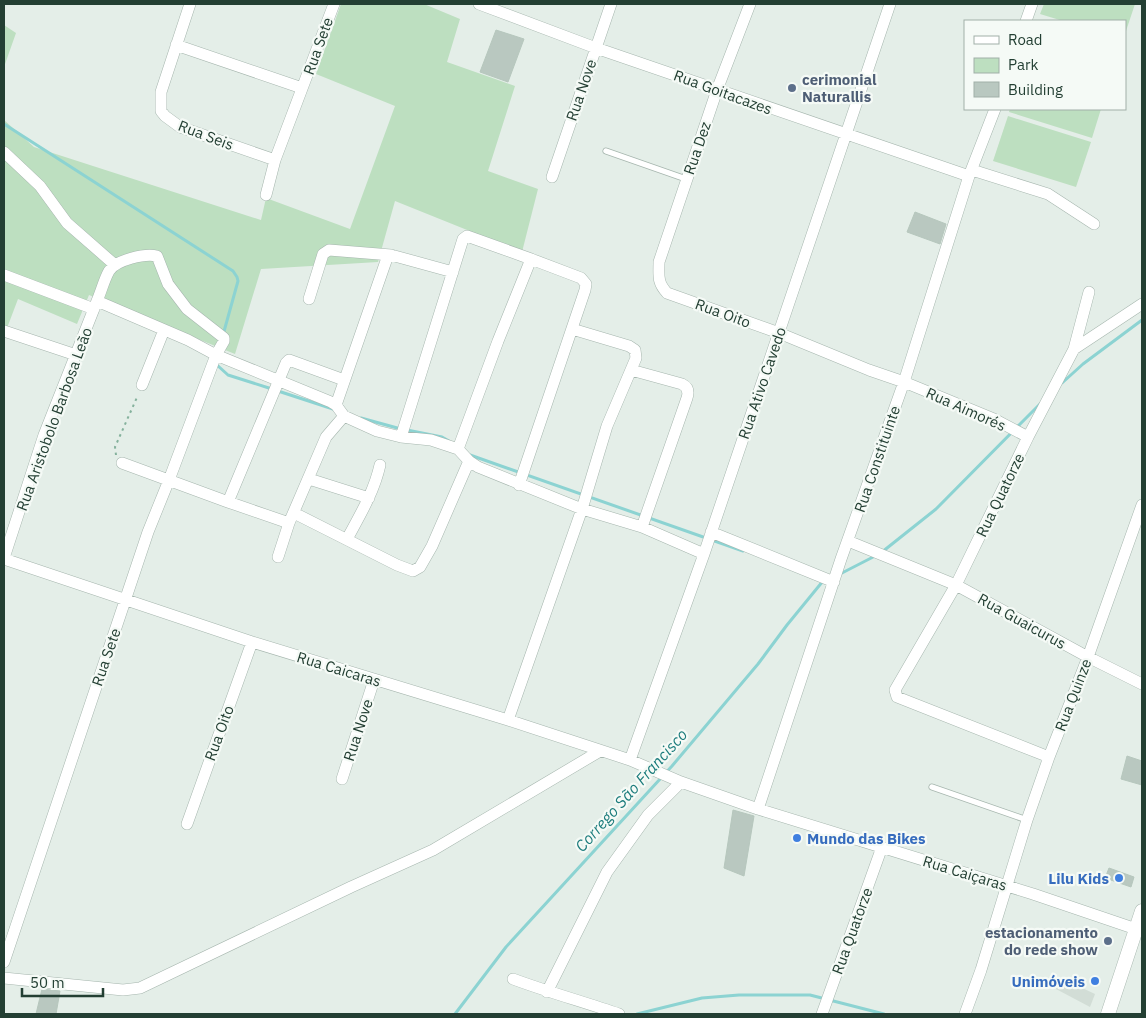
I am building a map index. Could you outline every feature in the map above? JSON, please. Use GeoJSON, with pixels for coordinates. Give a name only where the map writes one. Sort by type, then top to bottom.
{"type":"FeatureCollection","features":[{"type":"Feature","properties":{"kind":"street","name":"Rua Seis"},"geometry":{"type":"LineString","coordinates":[[190,4],[161,92],[161,111],[180,127],[275,160]]}},
{"type":"Feature","properties":{"kind":"street","name":"Rua Sete"},"geometry":{"type":"LineString","coordinates":[[266,195],[275,160],[334,4]]}},
{"type":"Feature","properties":{"kind":"street","name":"Rua Goitacazes"},"geometry":{"type":"LineString","coordinates":[[479,4],[596,48],[777,112],[971,173],[1048,194],[1094,224]]}},
{"type":"Feature","properties":{"kind":"street","name":"Rua Nove"},"geometry":{"type":"LineString","coordinates":[[552,176],[610,4]]}},
{"type":"Feature","properties":{"kind":"street","name":"Rua Dez"},"geometry":{"type":"LineString","coordinates":[[667,293],[661,286],[659,279],[659,262],[717,90],[750,4]]}},
{"type":"Feature","properties":{"kind":"street","name":"Rua Ativo Cavedo"},"geometry":{"type":"LineString","coordinates":[[630,760],[712,532],[890,4]]}},
{"type":"Feature","properties":{"kind":"street"},"geometry":{"type":"LineString","coordinates":[[1026,20],[1032,4]]}},
{"type":"Feature","properties":{"kind":"street"},"geometry":{"type":"LineString","coordinates":[[176,45],[302,88]]}},
{"type":"Feature","properties":{"kind":"street","name":"Rua Constituinte"},"geometry":{"type":"LineString","coordinates":[[758,809],[830,580],[848,541],[904,382],[971,173],[995,110]]}},
{"type":"Feature","properties":{"kind":"street"},"geometry":{"type":"LineString","coordinates":[[4,152],[40,186],[67,223],[115,265]]}},
{"type":"Feature","properties":{"kind":"street"},"geometry":{"type":"LineString","coordinates":[[401,437],[463,239],[467,236],[581,278],[586,284],[585,290],[519,485]]}},
{"type":"Feature","properties":{"kind":"street"},"geometry":{"type":"LineString","coordinates":[[309,299],[323,254],[329,250],[391,255],[453,272]]}},
{"type":"Feature","properties":{"kind":"street"},"geometry":{"type":"LineString","coordinates":[[336,405],[387,258],[391,255]]}},
{"type":"Feature","properties":{"kind":"street","name":"Rua Sete"},"geometry":{"type":"LineString","coordinates":[[4,962],[148,532],[216,355],[224,341],[224,338],[187,309],[168,284],[157,256],[138,256],[115,265]]}},
{"type":"Feature","properties":{"kind":"street"},"geometry":{"type":"LineString","coordinates":[[458,449],[530,259]]}},
{"type":"Feature","properties":{"kind":"street","name":"Rua Aristobolo Barbosa Leão"},"geometry":{"type":"LineString","coordinates":[[4,559],[44,435],[110,270],[115,265]]}},
{"type":"Feature","properties":{"kind":"street"},"geometry":{"type":"LineString","coordinates":[[4,275],[96,305],[118,310],[216,355],[336,405],[344,416],[377,431],[401,437],[431,440],[458,449],[469,461],[478,467],[519,485],[582,509],[642,527],[704,554]]}},
{"type":"Feature","properties":{"kind":"street","name":"Rua Quatorze"},"geometry":{"type":"LineString","coordinates":[[1049,757],[897,697],[895,690],[956,585],[1023,435],[1044,407],[1074,349],[1089,292]]}},
{"type":"Feature","properties":{"kind":"street","name":"Rua Oito"},"geometry":{"type":"LineString","coordinates":[[667,293],[904,382]]}},
{"type":"Feature","properties":{"kind":"street"},"geometry":{"type":"LineString","coordinates":[[1074,349],[1142,304]]}},
{"type":"Feature","properties":{"kind":"street"},"geometry":{"type":"LineString","coordinates":[[508,720],[582,509],[608,426],[636,354],[634,348],[572,329]]}},
{"type":"Feature","properties":{"kind":"street"},"geometry":{"type":"LineString","coordinates":[[142,385],[164,330]]}},
{"type":"Feature","properties":{"kind":"street"},"geometry":{"type":"LineString","coordinates":[[4,331],[76,355]]}},
{"type":"Feature","properties":{"kind":"street"},"geometry":{"type":"LineString","coordinates":[[228,502],[286,363],[289,360],[344,380]]}},
{"type":"Feature","properties":{"kind":"street"},"geometry":{"type":"LineString","coordinates":[[631,370],[682,384],[688,392],[642,527]]}},
{"type":"Feature","properties":{"kind":"street","name":"Rua Aimorés"},"geometry":{"type":"LineString","coordinates":[[904,382],[1000,422],[1023,435]]}},
{"type":"Feature","properties":{"kind":"street"},"geometry":{"type":"LineString","coordinates":[[278,557],[326,437],[344,416]]}},
{"type":"Feature","properties":{"kind":"street"},"geometry":{"type":"LineString","coordinates":[[122,463],[228,502],[292,518],[348,539],[397,565],[413,571],[420,567],[432,546],[469,461]]}},
{"type":"Feature","properties":{"kind":"street"},"geometry":{"type":"LineString","coordinates":[[348,539],[369,498],[377,479],[380,465]]}},
{"type":"Feature","properties":{"kind":"street"},"geometry":{"type":"LineString","coordinates":[[309,479],[369,498]]}},
{"type":"Feature","properties":{"kind":"street","name":"Rua Quinze"},"geometry":{"type":"LineString","coordinates":[[965,1014],[982,970],[1027,820],[1142,505]]}},
{"type":"Feature","properties":{"kind":"street"},"geometry":{"type":"LineString","coordinates":[[712,532],[830,580]]}},
{"type":"Feature","properties":{"kind":"street","name":"Rua Guaicurus"},"geometry":{"type":"LineString","coordinates":[[848,541],[956,585],[1088,657],[1142,684]]}},
{"type":"Feature","properties":{"kind":"street","name":"Rua Caicaras"},"geometry":{"type":"LineString","coordinates":[[4,559],[252,642],[508,720],[630,760],[677,780]]}},
{"type":"Feature","properties":{"kind":"street","name":"Rua Oito"},"geometry":{"type":"LineString","coordinates":[[187,824],[252,642]]}},
{"type":"Feature","properties":{"kind":"street","name":"Rua Nove"},"geometry":{"type":"LineString","coordinates":[[342,779],[374,680]]}},
{"type":"Feature","properties":{"kind":"street"},"geometry":{"type":"LineString","coordinates":[[4,978],[123,990],[140,988],[351,886],[433,850],[600,751]]}},
{"type":"Feature","properties":{"kind":"street"},"geometry":{"type":"LineString","coordinates":[[548,992],[607,872],[648,815],[677,780]]}},
{"type":"Feature","properties":{"kind":"street","name":"Rua Caiçaras"},"geometry":{"type":"LineString","coordinates":[[677,780],[758,809],[1008,886],[1140,930]]}},
{"type":"Feature","properties":{"kind":"street","name":"Rua Quatorze"},"geometry":{"type":"LineString","coordinates":[[822,1014],[882,847]]}},
{"type":"Feature","properties":{"kind":"street"},"geometry":{"type":"LineString","coordinates":[[1108,1014],[1140,930],[1142,911]]}},
{"type":"Feature","properties":{"kind":"street"},"geometry":{"type":"LineString","coordinates":[[513,978],[548,992],[614,1013]]}},
{"type":"Feature","properties":{"kind":"lane"},"geometry":{"type":"LineString","coordinates":[[606,151],[686,179]]}},
{"type":"Feature","properties":{"kind":"lane"},"geometry":{"type":"LineString","coordinates":[[932,787],[1027,820]]}},
{"type":"Feature","properties":{"kind":"path"},"geometry":{"type":"LineString","coordinates":[[122,463],[117,458],[115,447],[142,385]]}},
{"type":"Feature","properties":{"kind":"shaded area"},"geometry":{"type":"Polygon","coordinates":[[[1059,977],[1095,994],[1090,1007],[1056,989],[1059,977]]]}},
{"type":"Feature","properties":{"kind":"green space"},"geometry":{"type":"Polygon","coordinates":[[[341,4],[424,4],[460,19],[447,62],[515,86],[488,171],[538,189],[522,252],[395,201],[378,262],[261,269],[235,354],[89,295],[77,324],[18,299],[4,336],[4,120],[34,147],[261,220],[266,198],[350,229],[395,106],[316,74],[341,4]]]}},
{"type":"Feature","properties":{"kind":"green space"},"geometry":{"type":"Polygon","coordinates":[[[1044,4],[1135,4],[1126,31],[1126,20],[1060,20],[1040,14],[1044,4]]]}},
{"type":"Feature","properties":{"kind":"green space"},"geometry":{"type":"Polygon","coordinates":[[[4,25],[16,33],[4,67],[4,25]]]}},
{"type":"Feature","properties":{"kind":"green space"},"geometry":{"type":"Polygon","coordinates":[[[1010,110],[1101,110],[1092,138],[1009,112],[1010,110]]]}},
{"type":"Feature","properties":{"kind":"green space"},"geometry":{"type":"Polygon","coordinates":[[[1008,116],[1091,142],[1076,187],[993,161],[1008,116]]]}},
{"type":"Feature","properties":{"kind":"building"},"geometry":{"type":"Polygon","coordinates":[[[496,30],[524,39],[508,82],[480,72],[496,30]]]}},
{"type":"Feature","properties":{"kind":"building"},"geometry":{"type":"Polygon","coordinates":[[[915,212],[946,224],[940,244],[907,232],[915,212]]]}},
{"type":"Feature","properties":{"kind":"building"},"geometry":{"type":"Polygon","coordinates":[[[1127,756],[1142,761],[1142,785],[1121,779],[1127,756]]]}},
{"type":"Feature","properties":{"kind":"building"},"geometry":{"type":"Polygon","coordinates":[[[733,810],[754,816],[744,876],[724,868],[733,810]]]}},
{"type":"Feature","properties":{"kind":"building","name":"Lilu Kids"},"geometry":{"type":"Polygon","coordinates":[[[1109,868],[1134,877],[1131,887],[1105,878],[1109,868]]]}},
{"type":"Feature","properties":{"kind":"building"},"geometry":{"type":"Polygon","coordinates":[[[42,989],[60,991],[56,1014],[36,1014],[42,989]]]}},
{"type":"Feature","properties":{"kind":"waterway"},"geometry":{"type":"LineString","coordinates":[[4,124],[233,271],[238,281],[223,335]]}},
{"type":"Feature","properties":{"kind":"waterway"},"geometry":{"type":"LineString","coordinates":[[1062,383],[1083,364],[1142,320]]}},
{"type":"Feature","properties":{"kind":"waterway"},"geometry":{"type":"LineString","coordinates":[[217,365],[228,375],[272,389]]}},
{"type":"Feature","properties":{"kind":"waterway"},"geometry":{"type":"LineString","coordinates":[[278,391],[333,409]]}},
{"type":"Feature","properties":{"kind":"waterway"},"geometry":{"type":"LineString","coordinates":[[882,552],[936,509],[1041,403]]}},
{"type":"Feature","properties":{"kind":"waterway"},"geometry":{"type":"LineString","coordinates":[[361,418],[401,429]]}},
{"type":"Feature","properties":{"kind":"waterway"},"geometry":{"type":"LineString","coordinates":[[407,430],[442,437],[449,441]]}},
{"type":"Feature","properties":{"kind":"waterway"},"geometry":{"type":"LineString","coordinates":[[470,455],[743,551]]}},
{"type":"Feature","properties":{"kind":"waterway"},"geometry":{"type":"LineString","coordinates":[[840,574],[877,555]]}},
{"type":"Feature","properties":{"kind":"waterway","name":"Corrego São Francisco"},"geometry":{"type":"LineString","coordinates":[[455,1014],[506,947],[672,766],[758,664],[823,581]]}},
{"type":"Feature","properties":{"kind":"waterway"},"geometry":{"type":"LineString","coordinates":[[637,1014],[702,998],[739,995],[810,995],[884,1014]]}},
{"type":"Feature","properties":{"kind":"place","name":"cerimonial Naturallis"},"geometry":{"type":"Point","coordinates":[792,88]}},
{"type":"Feature","properties":{"kind":"place","name":"Mundo das Bikes"},"geometry":{"type":"Point","coordinates":[797,838]}},
{"type":"Feature","properties":{"kind":"place","name":"Lilu Kids"},"geometry":{"type":"Point","coordinates":[1119,878]}},
{"type":"Feature","properties":{"kind":"place","name":"estacionamento do rede show"},"geometry":{"type":"Point","coordinates":[1108,941]}},
{"type":"Feature","properties":{"kind":"place","name":"Unimóveis"},"geometry":{"type":"Point","coordinates":[1095,981]}}]}
